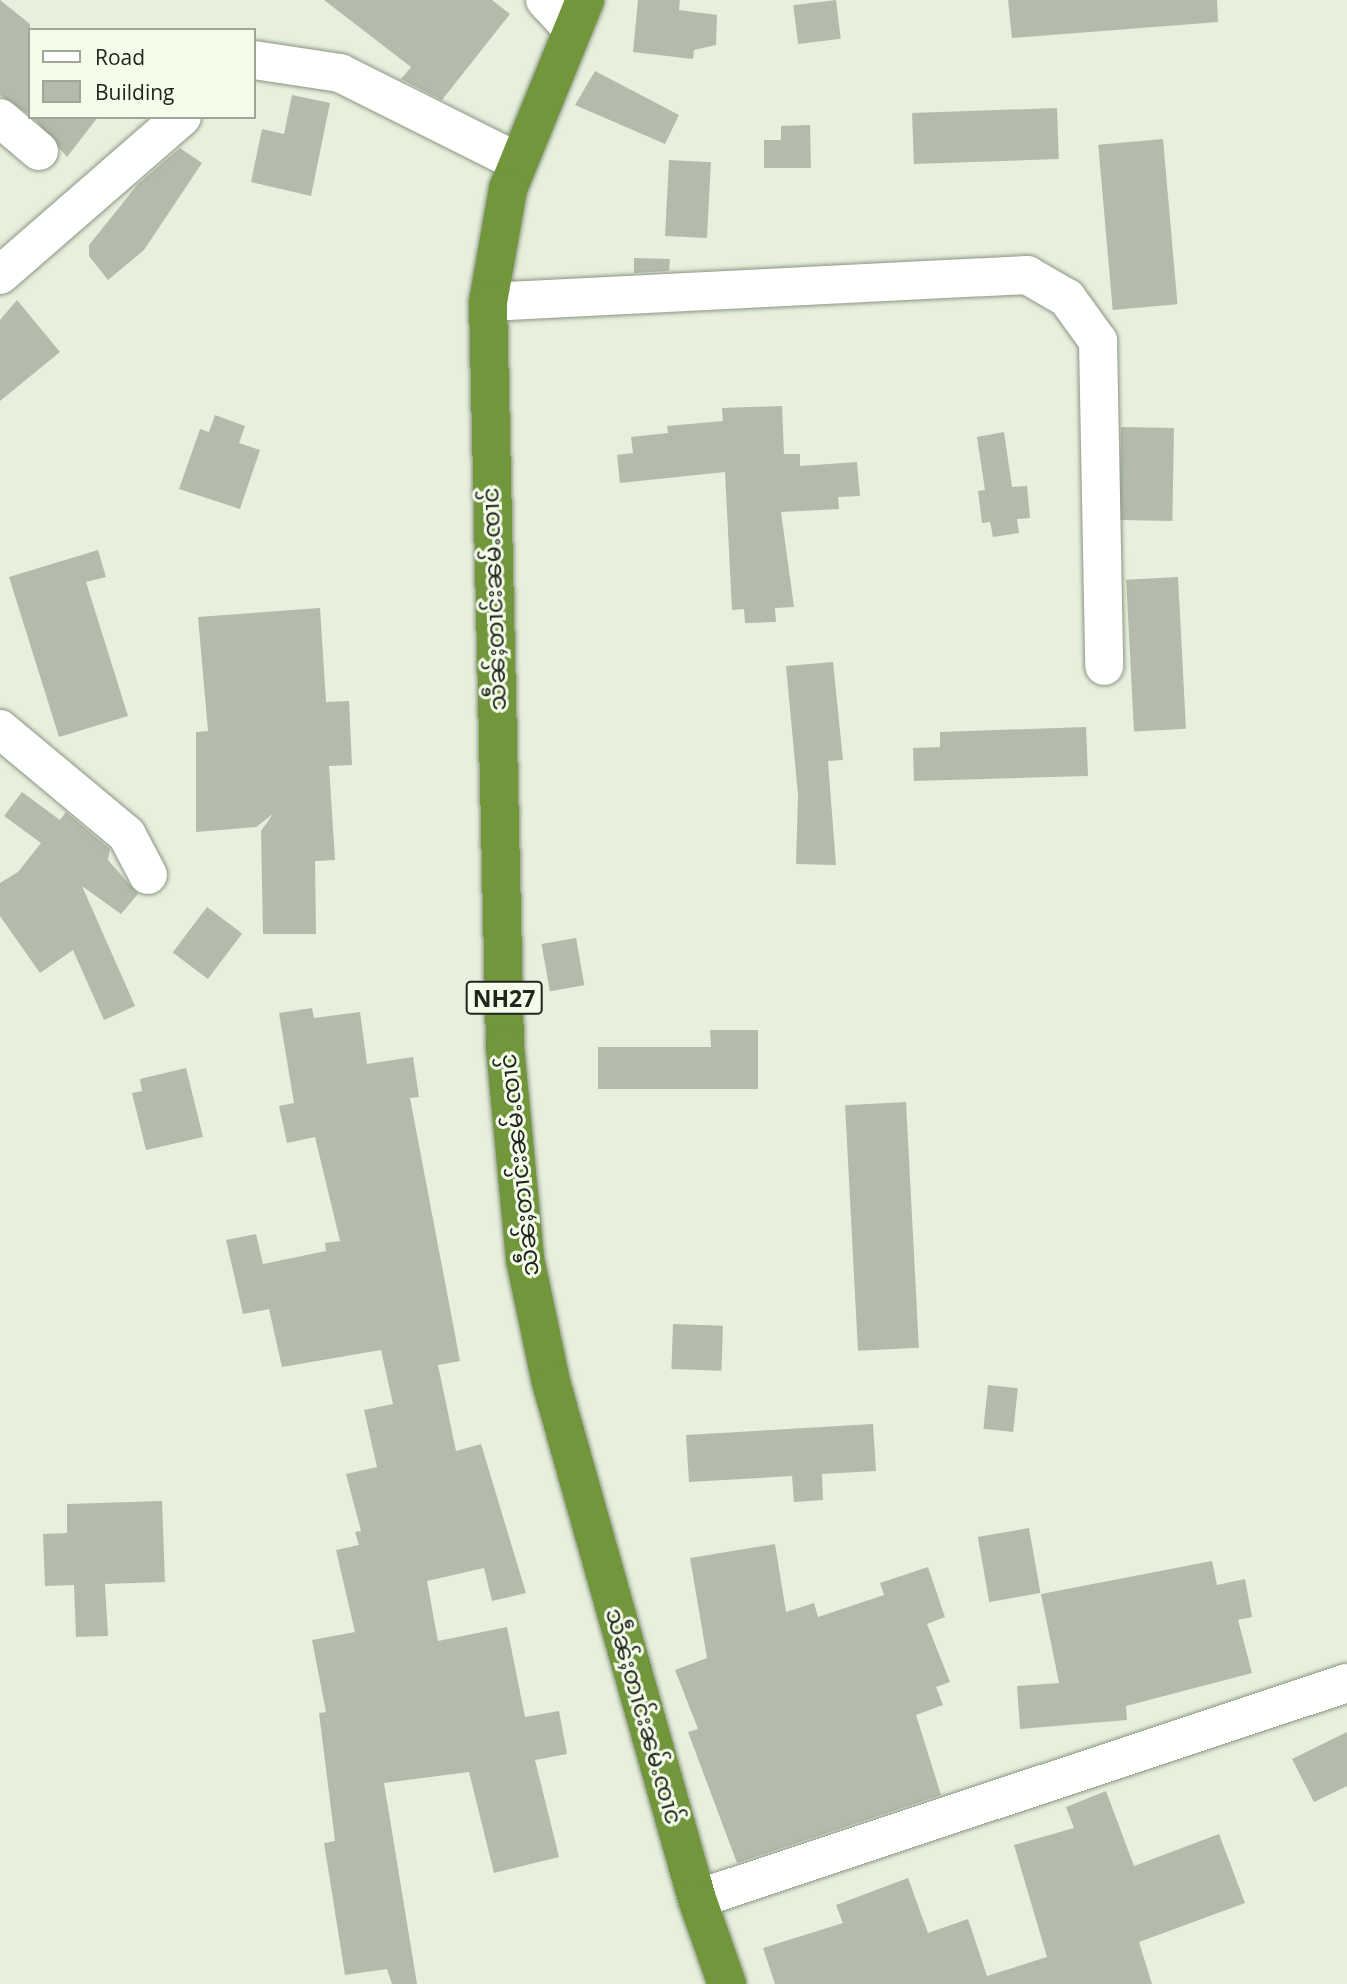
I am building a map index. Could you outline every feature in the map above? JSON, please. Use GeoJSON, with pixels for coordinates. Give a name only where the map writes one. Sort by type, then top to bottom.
{"type":"FeatureCollection","features":[{"type":"Feature","properties":{"kind":"highway","name":"သဵၼ်ႈတၢင်းၼမ်ႉၸၢင်"},"geometry":{"type":"LineString","coordinates":[[578,14],[518,162],[488,302],[505,1047],[525,1259],[551,1382],[697,1899],[727,1984]]}},
{"type":"Feature","properties":{"kind":"street"},"geometry":{"type":"LineString","coordinates":[[545,0],[578,14]]}},
{"type":"Feature","properties":{"kind":"street"},"geometry":{"type":"LineString","coordinates":[[256,60],[340,73],[518,162]]}},
{"type":"Feature","properties":{"kind":"street"},"geometry":{"type":"LineString","coordinates":[[0,118],[38,151]]}},
{"type":"Feature","properties":{"kind":"street"},"geometry":{"type":"LineString","coordinates":[[0,275],[180,119]]}},
{"type":"Feature","properties":{"kind":"street"},"geometry":{"type":"LineString","coordinates":[[488,302],[1027,275],[1067,298],[1098,341],[1104,666]]}},
{"type":"Feature","properties":{"kind":"street"},"geometry":{"type":"LineString","coordinates":[[0,729],[127,835],[148,875]]}},
{"type":"Feature","properties":{"kind":"street"},"geometry":{"type":"LineString","coordinates":[[697,1899],[1347,1682]]}},
{"type":"Feature","properties":{"kind":"building"},"geometry":{"type":"Polygon","coordinates":[[[0,0],[30,24],[28,114],[0,95],[0,0]]]}},
{"type":"Feature","properties":{"kind":"building"},"geometry":{"type":"Polygon","coordinates":[[[324,0],[492,0],[510,14],[442,100],[401,79],[411,67],[324,0]]]}},
{"type":"Feature","properties":{"kind":"building"},"geometry":{"type":"Polygon","coordinates":[[[638,0],[680,0],[679,10],[717,15],[716,45],[694,50],[693,59],[633,52],[638,0]]]}},
{"type":"Feature","properties":{"kind":"building"},"geometry":{"type":"Polygon","coordinates":[[[836,0],[841,39],[798,44],[793,5],[836,0]]]}},
{"type":"Feature","properties":{"kind":"building"},"geometry":{"type":"Polygon","coordinates":[[[1008,0],[1217,0],[1218,22],[1012,38],[1008,0]]]}},
{"type":"Feature","properties":{"kind":"building"},"geometry":{"type":"Polygon","coordinates":[[[595,71],[679,115],[665,144],[575,105],[595,71]]]}},
{"type":"Feature","properties":{"kind":"building"},"geometry":{"type":"Polygon","coordinates":[[[292,95],[330,103],[311,196],[251,182],[262,129],[284,134],[292,95]]]}},
{"type":"Feature","properties":{"kind":"building"},"geometry":{"type":"Polygon","coordinates":[[[1057,108],[1059,159],[914,164],[912,113],[1057,108]]]}},
{"type":"Feature","properties":{"kind":"building"},"geometry":{"type":"Polygon","coordinates":[[[35,119],[96,119],[67,157],[35,119]]]}},
{"type":"Feature","properties":{"kind":"building"},"geometry":{"type":"Polygon","coordinates":[[[810,125],[811,168],[764,168],[764,140],[781,140],[781,126],[810,125]]]}},
{"type":"Feature","properties":{"kind":"building"},"geometry":{"type":"Polygon","coordinates":[[[1163,139],[1177,304],[1113,310],[1098,145],[1163,139]]]}},
{"type":"Feature","properties":{"kind":"building"},"geometry":{"type":"Polygon","coordinates":[[[180,148],[202,163],[144,250],[108,280],[89,256],[89,245],[138,184],[180,148]]]}},
{"type":"Feature","properties":{"kind":"building"},"geometry":{"type":"Polygon","coordinates":[[[669,160],[711,162],[707,238],[665,236],[669,160]]]}},
{"type":"Feature","properties":{"kind":"building"},"geometry":{"type":"Polygon","coordinates":[[[634,258],[670,259],[669,271],[634,273],[634,258]]]}},
{"type":"Feature","properties":{"kind":"building"},"geometry":{"type":"Polygon","coordinates":[[[17,300],[60,352],[0,401],[0,320],[17,300]]]}},
{"type":"Feature","properties":{"kind":"building"},"geometry":{"type":"Polygon","coordinates":[[[782,406],[784,454],[800,454],[800,466],[857,462],[860,496],[838,497],[839,509],[781,512],[794,607],[775,608],[776,622],[745,623],[744,609],[732,610],[725,472],[620,483],[617,455],[633,453],[631,437],[668,433],[667,426],[723,421],[722,408],[782,406]]]}},
{"type":"Feature","properties":{"kind":"building"},"geometry":{"type":"Polygon","coordinates":[[[215,415],[245,426],[239,443],[260,450],[240,509],[179,489],[200,429],[209,432],[215,415]]]}},
{"type":"Feature","properties":{"kind":"building"},"geometry":{"type":"Polygon","coordinates":[[[1121,427],[1174,428],[1172,521],[1119,520],[1121,427]]]}},
{"type":"Feature","properties":{"kind":"building"},"geometry":{"type":"Polygon","coordinates":[[[1004,432],[1012,487],[1027,486],[1030,518],[1017,519],[1019,533],[993,537],[990,522],[982,523],[978,491],[985,490],[977,437],[1004,432]]]}},
{"type":"Feature","properties":{"kind":"building"},"geometry":{"type":"Polygon","coordinates":[[[98,550],[106,577],[86,582],[128,716],[59,737],[9,577],[98,550]]]}},
{"type":"Feature","properties":{"kind":"building"},"geometry":{"type":"Polygon","coordinates":[[[1178,577],[1186,729],[1134,732],[1126,580],[1178,577]]]}},
{"type":"Feature","properties":{"kind":"building"},"geometry":{"type":"Polygon","coordinates":[[[320,608],[326,702],[349,701],[352,765],[329,766],[335,860],[315,861],[316,934],[263,934],[261,831],[273,814],[256,827],[196,832],[196,732],[208,731],[198,617],[320,608]]]}},
{"type":"Feature","properties":{"kind":"building"},"geometry":{"type":"Polygon","coordinates":[[[833,662],[843,760],[828,761],[836,865],[796,864],[798,795],[786,666],[833,662]]]}},
{"type":"Feature","properties":{"kind":"building"},"geometry":{"type":"Polygon","coordinates":[[[1086,727],[1088,776],[914,781],[913,748],[940,747],[940,732],[1086,727]]]}},
{"type":"Feature","properties":{"kind":"building"},"geometry":{"type":"Polygon","coordinates":[[[22,792],[60,820],[66,812],[110,849],[108,860],[138,894],[121,914],[82,886],[135,1006],[104,1020],[73,950],[40,973],[0,916],[0,883],[18,872],[41,843],[4,816],[22,792]]]}},
{"type":"Feature","properties":{"kind":"building"},"geometry":{"type":"Polygon","coordinates":[[[207,907],[242,933],[208,979],[173,953],[207,907]]]}},
{"type":"Feature","properties":{"kind":"building"},"geometry":{"type":"Polygon","coordinates":[[[576,938],[584,985],[550,991],[542,944],[576,938]]]}},
{"type":"Feature","properties":{"kind":"building"},"geometry":{"type":"Polygon","coordinates":[[[312,1008],[314,1018],[360,1012],[367,1064],[413,1057],[419,1097],[410,1098],[460,1361],[438,1365],[456,1451],[481,1444],[526,1593],[492,1601],[484,1568],[427,1581],[438,1641],[507,1627],[525,1717],[559,1711],[567,1754],[535,1760],[559,1857],[494,1873],[469,1772],[384,1783],[417,1984],[392,1984],[387,1969],[345,1975],[324,1843],[335,1841],[319,1713],[326,1712],[312,1640],[355,1632],[336,1550],[359,1545],[355,1532],[361,1531],[346,1474],[377,1467],[364,1410],[393,1404],[381,1350],[282,1367],[269,1309],[243,1314],[226,1240],[256,1234],[263,1264],[326,1251],[325,1243],[340,1241],[315,1137],[287,1143],[279,1106],[294,1103],[279,1013],[312,1008]]]}},
{"type":"Feature","properties":{"kind":"building"},"geometry":{"type":"Polygon","coordinates":[[[710,1030],[758,1030],[758,1089],[598,1089],[598,1047],[711,1047],[710,1030]]]}},
{"type":"Feature","properties":{"kind":"building"},"geometry":{"type":"Polygon","coordinates":[[[186,1068],[203,1137],[146,1150],[132,1093],[142,1091],[140,1079],[186,1068]]]}},
{"type":"Feature","properties":{"kind":"building"},"geometry":{"type":"Polygon","coordinates":[[[906,1102],[919,1348],[858,1351],[845,1105],[906,1102]]]}},
{"type":"Feature","properties":{"kind":"building"},"geometry":{"type":"Polygon","coordinates":[[[673,1324],[723,1326],[721,1371],[671,1369],[673,1324]]]}},
{"type":"Feature","properties":{"kind":"building"},"geometry":{"type":"Polygon","coordinates":[[[988,1385],[1018,1388],[1013,1432],[983,1429],[988,1385]]]}},
{"type":"Feature","properties":{"kind":"building"},"geometry":{"type":"Polygon","coordinates":[[[873,1424],[876,1471],[822,1474],[823,1500],[794,1502],[792,1476],[689,1482],[686,1435],[873,1424]]]}},
{"type":"Feature","properties":{"kind":"building"},"geometry":{"type":"Polygon","coordinates":[[[162,1501],[165,1582],[105,1584],[108,1636],[76,1637],[74,1585],[45,1586],[43,1534],[67,1533],[67,1504],[162,1501]]]}},
{"type":"Feature","properties":{"kind":"building"},"geometry":{"type":"Polygon","coordinates":[[[1029,1528],[1040,1593],[989,1602],[978,1537],[1029,1528]]]}},
{"type":"Feature","properties":{"kind":"building"},"geometry":{"type":"Polygon","coordinates":[[[775,1544],[786,1612],[814,1603],[818,1617],[884,1595],[880,1583],[928,1567],[945,1617],[927,1624],[950,1682],[936,1687],[943,1705],[916,1715],[941,1795],[737,1863],[688,1732],[698,1729],[675,1670],[707,1658],[690,1558],[775,1544]]]}},
{"type":"Feature","properties":{"kind":"building"},"geometry":{"type":"Polygon","coordinates":[[[1212,1561],[1217,1585],[1245,1579],[1252,1617],[1238,1620],[1252,1673],[1126,1706],[1127,1720],[1020,1729],[1017,1686],[1059,1683],[1041,1594],[1212,1561]]]}},
{"type":"Feature","properties":{"kind":"building"},"geometry":{"type":"Polygon","coordinates":[[[1347,1732],[1347,1786],[1314,1802],[1292,1759],[1347,1732]]]}},
{"type":"Feature","properties":{"kind":"building"},"geometry":{"type":"Polygon","coordinates":[[[1106,1791],[1134,1866],[1219,1834],[1245,1903],[1139,1942],[1152,1984],[775,1984],[763,1948],[843,1923],[836,1905],[908,1878],[928,1933],[968,1919],[987,1976],[1047,1957],[1014,1845],[1074,1828],[1066,1807],[1106,1791]]]}}]}
